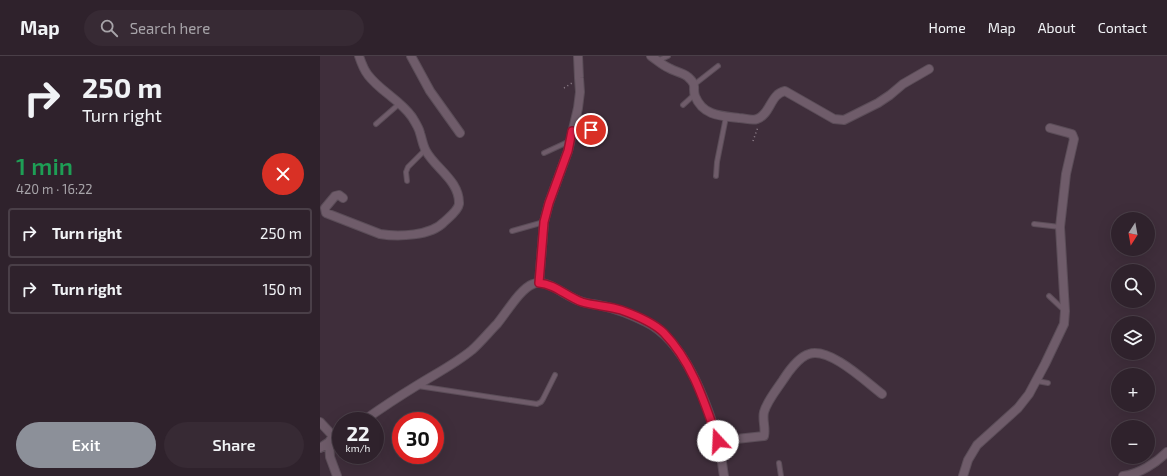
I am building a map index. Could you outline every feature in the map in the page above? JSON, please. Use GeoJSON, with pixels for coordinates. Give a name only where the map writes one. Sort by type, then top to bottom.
{"type":"FeatureCollection","features":[{"type":"Feature","properties":{"kind":"street"},"geometry":{"type":"LineString","coordinates":[[343,198],[339,195],[335,196],[325,208],[326,213],[380,234],[406,235],[435,229],[440,227],[458,207],[459,203],[454,185],[425,150],[420,131],[411,116],[368,75],[359,56]]}},
{"type":"Feature","properties":{"kind":"street"},"geometry":{"type":"LineString","coordinates":[[411,56],[430,91],[460,132]]}},
{"type":"Feature","properties":{"kind":"street"},"geometry":{"type":"LineString","coordinates":[[539,283],[544,222],[570,141],[578,108],[580,92],[578,78],[578,56]]}},
{"type":"Feature","properties":{"kind":"street"},"geometry":{"type":"LineString","coordinates":[[654,58],[668,68],[684,73],[694,84],[695,95],[704,109],[708,112],[719,116],[758,119],[765,112],[777,94],[785,91],[834,119],[844,120],[878,103],[903,84],[929,69]]}},
{"type":"Feature","properties":{"kind":"street"},"geometry":{"type":"LineString","coordinates":[[963,476],[968,460],[977,445],[1018,408],[1029,394],[1037,381],[1064,324],[1065,311],[1060,227],[1066,174],[1074,139],[1072,134],[1050,128]]}},
{"type":"Feature","properties":{"kind":"street"},"geometry":{"type":"LineString","coordinates":[[376,412],[472,350],[506,313],[524,289],[532,284],[547,284],[572,299],[622,311],[648,322],[663,332],[689,365],[718,441],[724,476]]}},
{"type":"Feature","properties":{"kind":"street"},"geometry":{"type":"LineString","coordinates":[[718,441],[764,436],[764,411],[769,401],[789,370],[807,354],[816,352],[828,356],[842,364],[882,394]]}},
{"type":"Feature","properties":{"kind":"street"},"geometry":{"type":"LineString","coordinates":[[320,422],[332,435]]}},
{"type":"Feature","properties":{"kind":"street"},"geometry":{"type":"LineString","coordinates":[[320,448],[332,439]]}},
{"type":"Feature","properties":{"kind":"street"},"geometry":{"type":"LineString","coordinates":[[332,446],[330,456],[332,462]]}},
{"type":"Feature","properties":{"kind":"street"},"geometry":{"type":"LineString","coordinates":[[1123,476],[1136,473],[1167,452]]}},
{"type":"Feature","properties":{"kind":"street"},"geometry":{"type":"LineString","coordinates":[[333,464],[337,476]]}},
{"type":"Feature","properties":{"kind":"lane"},"geometry":{"type":"LineString","coordinates":[[654,58],[668,56]]}},
{"type":"Feature","properties":{"kind":"lane"},"geometry":{"type":"LineString","coordinates":[[694,84],[718,66]]}},
{"type":"Feature","properties":{"kind":"lane"},"geometry":{"type":"LineString","coordinates":[[683,105],[695,95]]}},
{"type":"Feature","properties":{"kind":"lane"},"geometry":{"type":"LineString","coordinates":[[376,124],[400,104]]}},
{"type":"Feature","properties":{"kind":"lane"},"geometry":{"type":"LineString","coordinates":[[716,176],[717,162],[726,116]]}},
{"type":"Feature","properties":{"kind":"lane"},"geometry":{"type":"LineString","coordinates":[[572,131],[586,134],[591,130]]}},
{"type":"Feature","properties":{"kind":"lane"},"geometry":{"type":"LineString","coordinates":[[544,153],[570,141]]}},
{"type":"Feature","properties":{"kind":"lane"},"geometry":{"type":"LineString","coordinates":[[407,181],[406,172],[408,167],[425,150]]}},
{"type":"Feature","properties":{"kind":"lane"},"geometry":{"type":"LineString","coordinates":[[512,231],[544,222]]}},
{"type":"Feature","properties":{"kind":"lane"},"geometry":{"type":"LineString","coordinates":[[1034,224],[1060,227]]}},
{"type":"Feature","properties":{"kind":"lane"},"geometry":{"type":"LineString","coordinates":[[1049,296],[1065,311]]}},
{"type":"Feature","properties":{"kind":"lane"},"geometry":{"type":"LineString","coordinates":[[415,386],[537,404],[541,402],[555,375]]}},
{"type":"Feature","properties":{"kind":"lane"},"geometry":{"type":"LineString","coordinates":[[1037,381],[1048,383]]}},
{"type":"Feature","properties":{"kind":"lane"},"geometry":{"type":"LineString","coordinates":[[779,463],[781,476]]}},
{"type":"Feature","properties":{"kind":"path"},"geometry":{"type":"LineString","coordinates":[[753,141],[758,125],[758,119]]}},
{"type":"Feature","properties":{"kind":"route"},"geometry":{"type":"LineString","coordinates":[[591,130],[586,134],[572,131],[568,151],[549,203],[544,222],[539,283],[547,284],[572,299],[622,311],[648,322],[663,332],[689,365],[718,441]]}}]}
